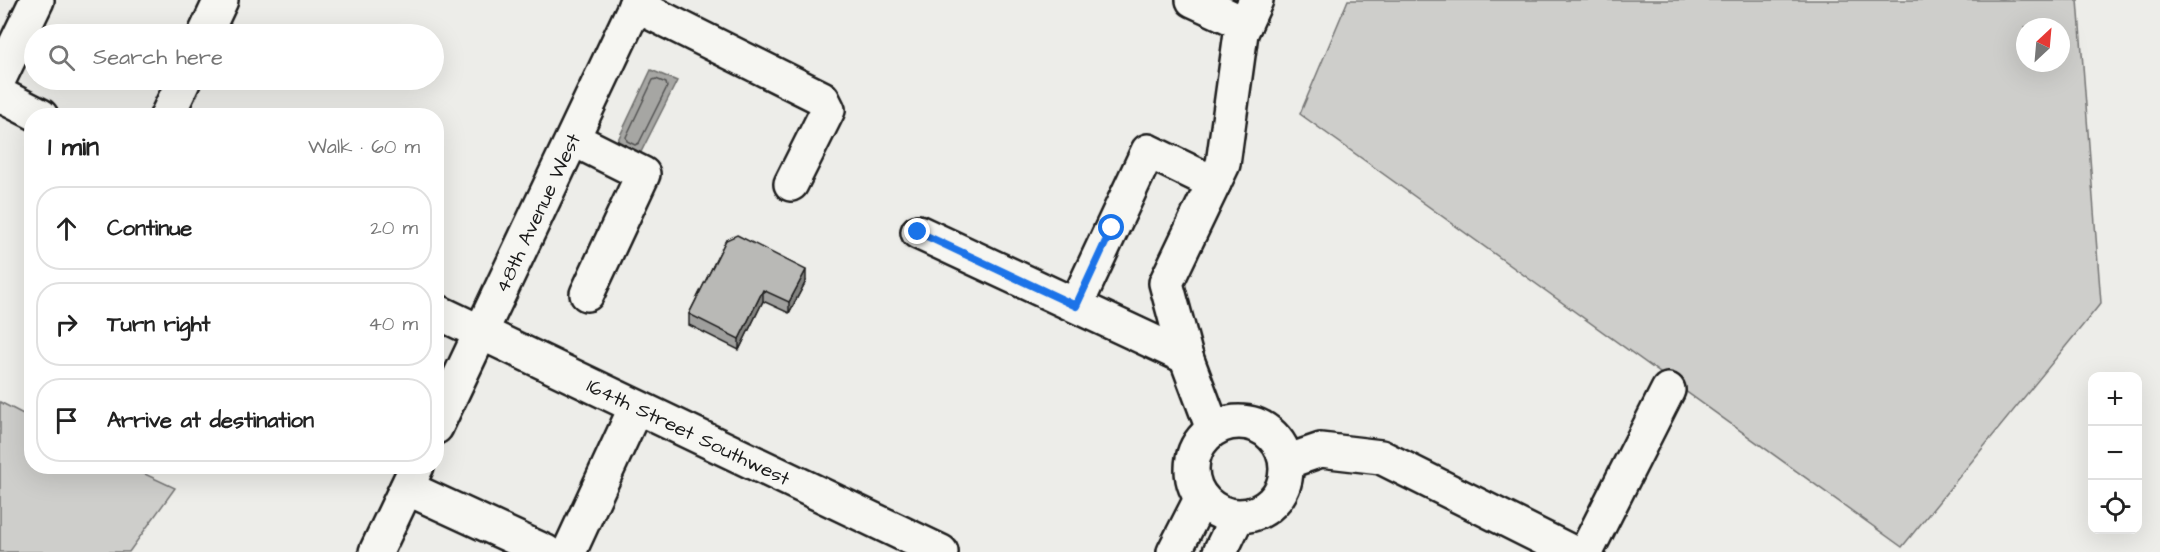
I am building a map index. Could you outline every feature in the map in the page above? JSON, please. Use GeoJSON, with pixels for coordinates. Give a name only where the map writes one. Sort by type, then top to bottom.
{"type":"FeatureCollection","features":[{"type":"Feature","properties":{"kind":"street"},"geometry":{"type":"LineString","coordinates":[[25,24],[37,0]]}},
{"type":"Feature","properties":{"kind":"street"},"geometry":{"type":"LineString","coordinates":[[210,24],[221,0]]}},
{"type":"Feature","properties":{"kind":"street"},"geometry":{"type":"LineString","coordinates":[[1193,0],[1250,12],[1241,33],[1223,164],[1166,283],[1186,357],[1213,429]]}},
{"type":"Feature","properties":{"kind":"street"},"geometry":{"type":"LineString","coordinates":[[637,3],[822,98],[828,110],[791,184]]}},
{"type":"Feature","properties":{"kind":"street","name":"48th Avenue West"},"geometry":{"type":"LineString","coordinates":[[444,410],[637,3]]}},
{"type":"Feature","properties":{"kind":"street"},"geometry":{"type":"LineString","coordinates":[[0,77],[24,27]]}},
{"type":"Feature","properties":{"kind":"street"},"geometry":{"type":"LineString","coordinates":[[171,108],[179,90]]}},
{"type":"Feature","properties":{"kind":"street"},"geometry":{"type":"LineString","coordinates":[[0,95],[25,108]]}},
{"type":"Feature","properties":{"kind":"street"},"geometry":{"type":"LineString","coordinates":[[573,139],[643,174],[587,294]]}},
{"type":"Feature","properties":{"kind":"street"},"geometry":{"type":"LineString","coordinates":[[1076,306],[1148,151],[1214,183]]}},
{"type":"Feature","properties":{"kind":"street"},"geometry":{"type":"LineString","coordinates":[[918,232],[1186,357]]}},
{"type":"Feature","properties":{"kind":"street","name":"164th Street Southwest"},"geometry":{"type":"LineString","coordinates":[[444,315],[636,407],[906,545],[941,552]]}},
{"type":"Feature","properties":{"kind":"street"},"geometry":{"type":"LineString","coordinates":[[1586,552],[1668,390]]}},
{"type":"Feature","properties":{"kind":"street"},"geometry":{"type":"LineString","coordinates":[[569,552],[636,407]]}},
{"type":"Feature","properties":{"kind":"street"},"geometry":{"type":"LineString","coordinates":[[1243,422],[1258,426],[1271,434],[1281,447],[1286,462],[1286,476],[1282,489],[1274,501],[1257,513],[1237,517],[1211,508],[1202,499],[1194,485],[1191,469],[1193,454],[1201,440],[1213,429],[1227,423],[1243,422]]}},
{"type":"Feature","properties":{"kind":"street"},"geometry":{"type":"LineString","coordinates":[[1286,462],[1321,450],[1381,457],[1550,547]]}},
{"type":"Feature","properties":{"kind":"street"},"geometry":{"type":"LineString","coordinates":[[376,552],[412,477],[546,552]]}},
{"type":"Feature","properties":{"kind":"street"},"geometry":{"type":"LineString","coordinates":[[1174,552],[1202,499]]}},
{"type":"Feature","properties":{"kind":"street"},"geometry":{"type":"LineString","coordinates":[[1220,552],[1237,517]]}},
{"type":"Feature","properties":{"kind":"shaded area"},"geometry":{"type":"Polygon","coordinates":[[[1348,0],[2078,0],[2101,303],[1902,547],[1300,114],[1348,0]]]}},
{"type":"Feature","properties":{"kind":"shaded area"},"geometry":{"type":"Polygon","coordinates":[[[0,402],[24,414],[24,474],[145,474],[175,488],[129,552],[0,552],[0,402]]]}},
{"type":"Feature","properties":{"kind":"water"},"geometry":{"type":"Polygon","coordinates":[[[651,70],[677,81],[640,154],[617,142],[651,70]]]}},
{"type":"Feature","properties":{"kind":"building"},"geometry":{"type":"Polygon","coordinates":[[[737,235],[806,270],[789,302],[763,290],[739,339],[689,314],[726,240],[737,235]]]}},
{"type":"Feature","properties":{"kind":"route"},"geometry":{"type":"LineString","coordinates":[[918,232],[1076,306],[1112,228]]}}]}
